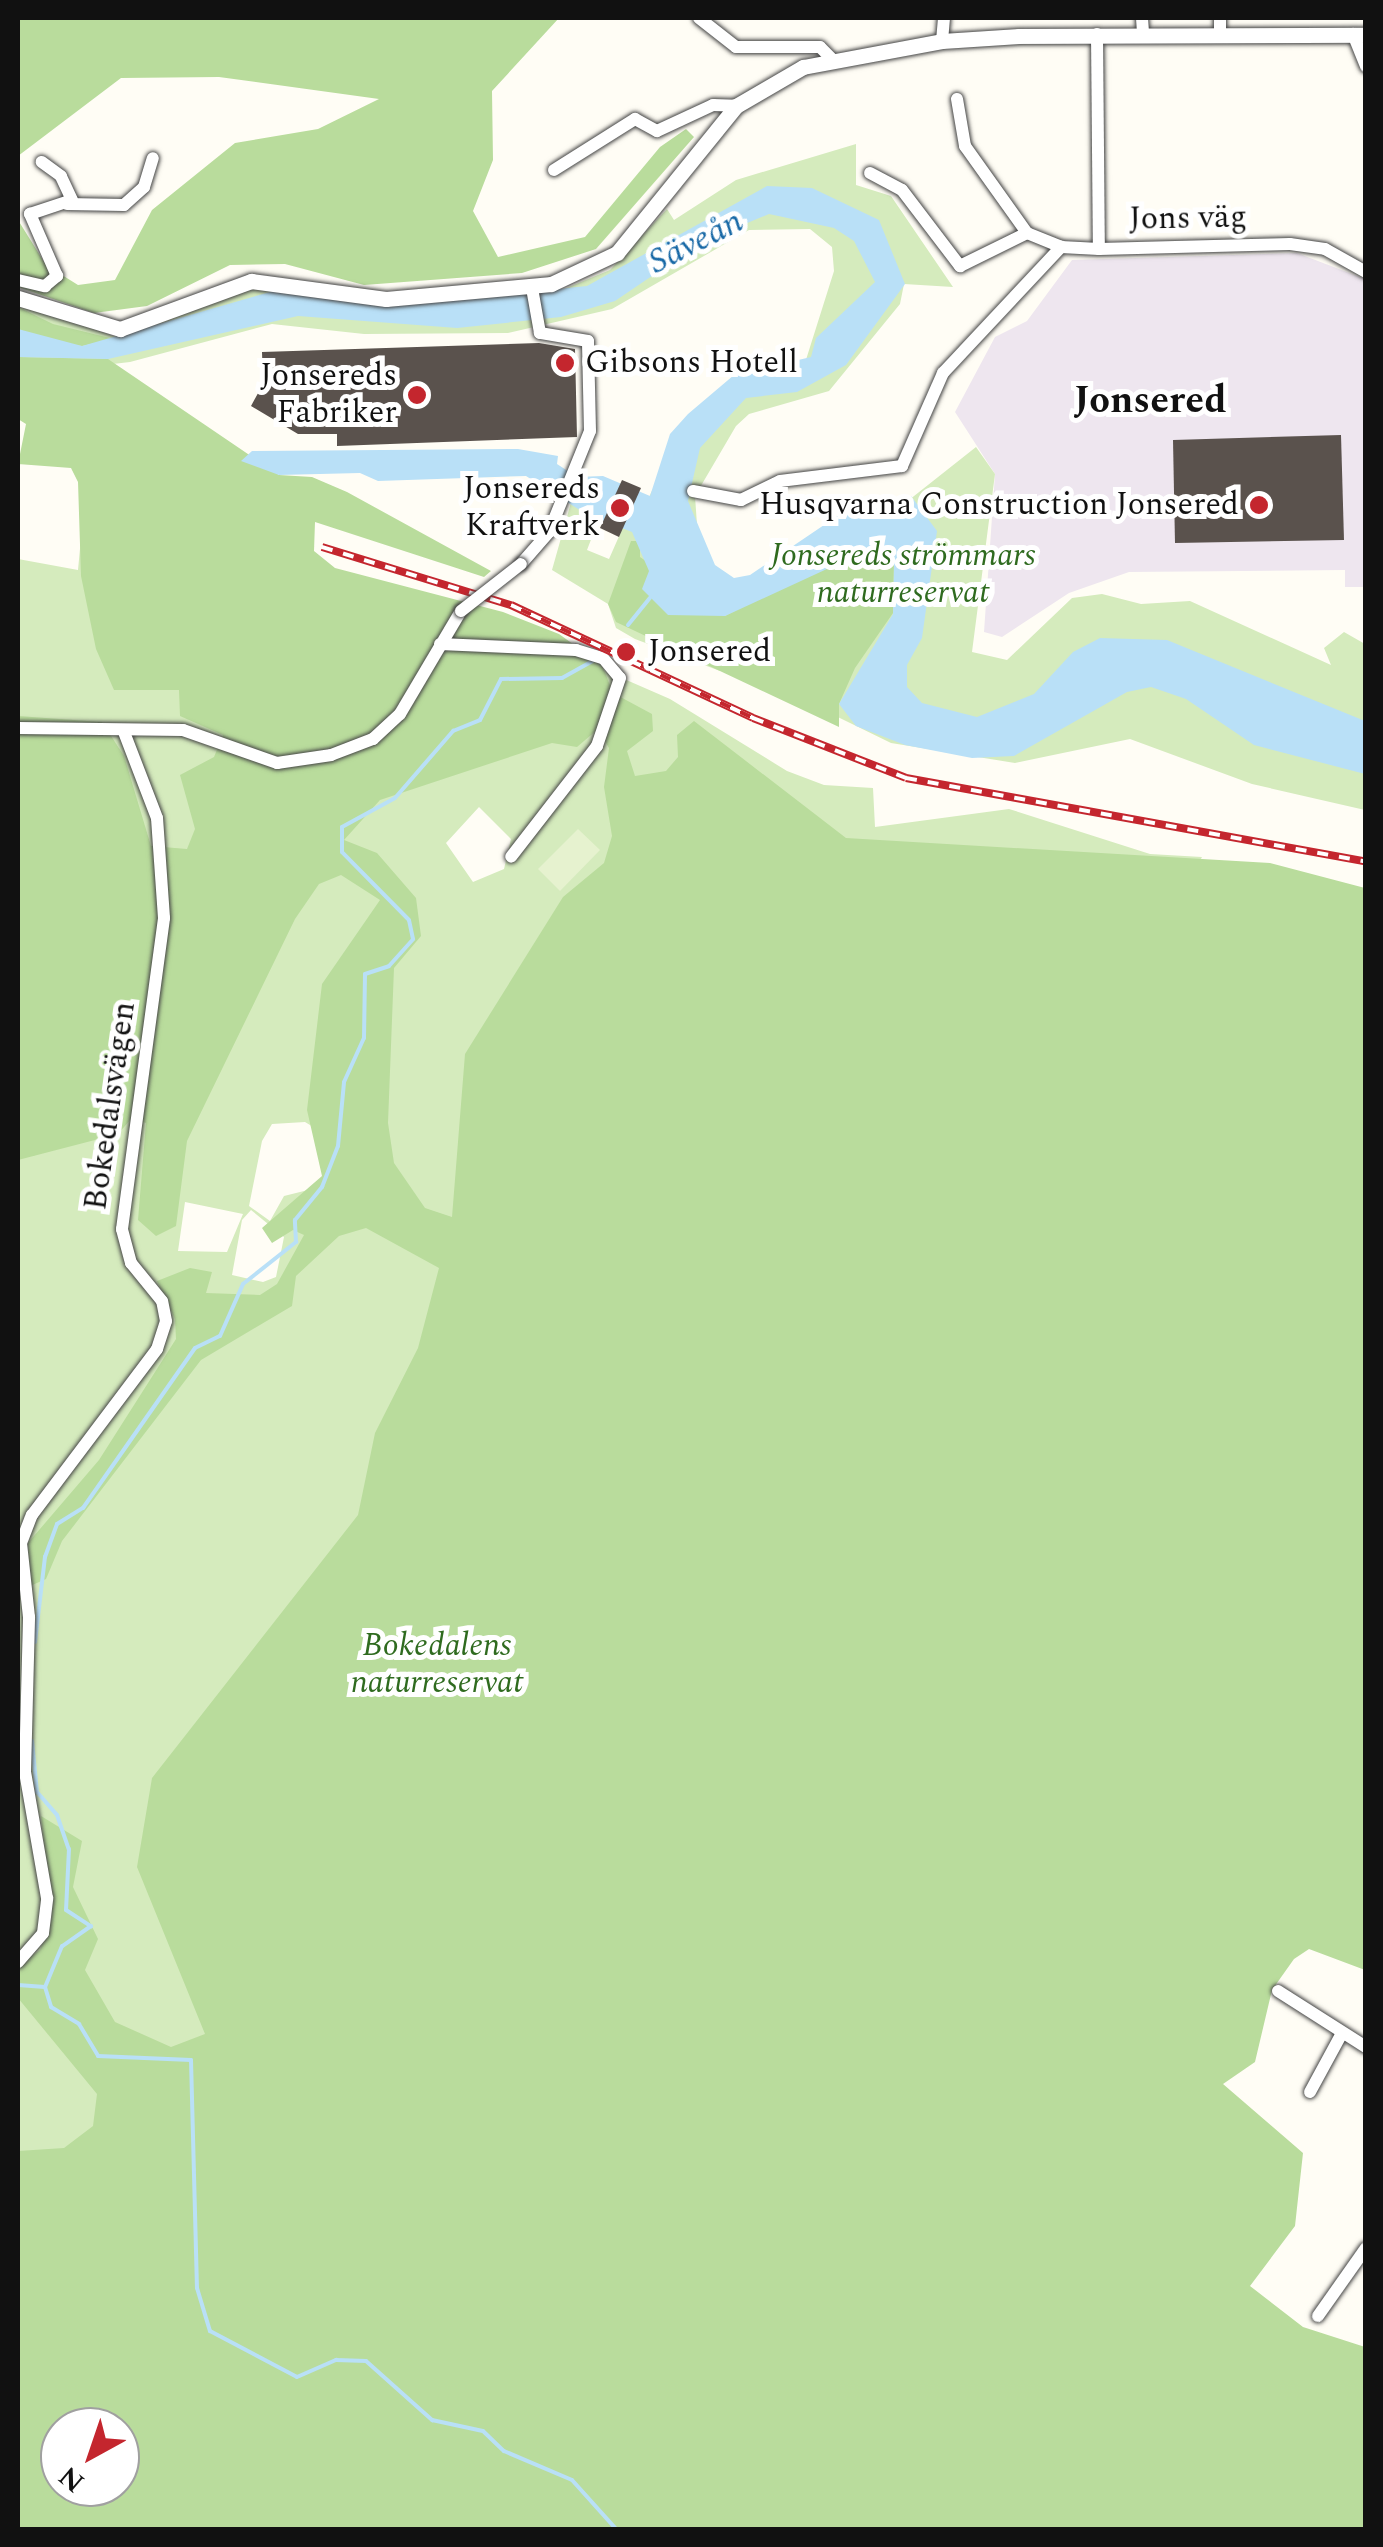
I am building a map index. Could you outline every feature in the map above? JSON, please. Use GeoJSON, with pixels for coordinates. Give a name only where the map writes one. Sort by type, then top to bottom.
{"type":"FeatureCollection","features":[{"type":"Feature","properties":{"kind":"street"},"geometry":{"type":"LineString","coordinates":[[699,18],[736,46],[820,46],[834,61]]}},
{"type":"Feature","properties":{"kind":"street"},"geometry":{"type":"LineString","coordinates":[[942,41],[944,18]]}},
{"type":"Feature","properties":{"kind":"street"},"geometry":{"type":"LineString","coordinates":[[18,298],[120,329],[251,281],[356,298],[532,289],[592,270],[617,253],[736,106],[802,67],[942,41],[1220,24],[1359,35],[1366,66]]}},
{"type":"Feature","properties":{"kind":"street","name":"Jons väg"},"geometry":{"type":"LineString","coordinates":[[1097,34],[1100,248],[1290,244],[1325,249],[1366,272]]}},
{"type":"Feature","properties":{"kind":"street"},"geometry":{"type":"LineString","coordinates":[[957,99],[966,146],[1027,234],[1060,248],[1100,248]]}},
{"type":"Feature","properties":{"kind":"street"},"geometry":{"type":"LineString","coordinates":[[554,170],[636,118],[657,131],[713,104],[736,106]]}},
{"type":"Feature","properties":{"kind":"street"},"geometry":{"type":"LineString","coordinates":[[18,280],[54,280],[57,269],[30,214],[67,204],[124,205],[144,187],[154,158]]}},
{"type":"Feature","properties":{"kind":"street"},"geometry":{"type":"LineString","coordinates":[[42,162],[70,189],[67,204]]}},
{"type":"Feature","properties":{"kind":"street"},"geometry":{"type":"LineString","coordinates":[[870,173],[902,190],[960,266],[1027,234]]}},
{"type":"Feature","properties":{"kind":"street"},"geometry":{"type":"LineString","coordinates":[[693,491],[741,500],[780,481],[902,466],[944,373],[1060,248]]}},
{"type":"Feature","properties":{"kind":"street"},"geometry":{"type":"LineString","coordinates":[[18,728],[214,736],[277,763],[331,756],[373,739],[400,714],[461,612],[544,542],[582,468],[590,431],[586,338],[540,332],[532,289]]}},
{"type":"Feature","properties":{"kind":"street"},"geometry":{"type":"LineString","coordinates":[[440,644],[576,650],[603,658],[620,678],[596,746],[511,857]]}},
{"type":"Feature","properties":{"kind":"street","name":"Bokedalsvägen"},"geometry":{"type":"LineString","coordinates":[[18,1962],[47,1920],[25,1772],[29,1617],[22,1543],[32,1515],[157,1349],[166,1320],[162,1301],[130,1264],[122,1229],[164,918],[157,818],[124,732]]}},
{"type":"Feature","properties":{"kind":"street"},"geometry":{"type":"LineString","coordinates":[[1278,1990],[1340,2035],[1366,2046]]}},
{"type":"Feature","properties":{"kind":"street"},"geometry":{"type":"LineString","coordinates":[[1310,2092],[1340,2035]]}},
{"type":"Feature","properties":{"kind":"street"},"geometry":{"type":"LineString","coordinates":[[1318,2316],[1366,2248]]}},
{"type":"Feature","properties":{"kind":"shaded area"},"geometry":{"type":"Polygon","coordinates":[[[1297,253],[1365,279],[1365,587],[1345,587],[1345,570],[1129,572],[1069,593],[1002,637],[984,632],[995,474],[955,412],[995,337],[1027,321],[1072,260],[1297,253]]]}},
{"type":"Feature","properties":{"kind":"green space"},"geometry":{"type":"Polygon","coordinates":[[[18,18],[559,18],[492,91],[493,160],[473,211],[498,257],[585,237],[660,147],[686,129],[694,137],[596,249],[522,273],[364,285],[285,264],[230,265],[147,306],[94,313],[18,287],[18,220],[46,265],[78,285],[115,280],[152,210],[235,143],[318,129],[379,99],[219,77],[121,78],[18,156],[18,18]]]}},
{"type":"Feature","properties":{"kind":"green space","name":"Jonsereds strömmars naturreservat"},"geometry":{"type":"Polygon","coordinates":[[[856,144],[856,185],[891,196],[953,287],[904,284],[900,304],[829,391],[749,414],[736,426],[695,496],[698,539],[712,571],[745,588],[909,500],[976,447],[995,474],[972,652],[1007,660],[1072,598],[1102,594],[1141,604],[1190,601],[1331,665],[1324,648],[1344,632],[1365,644],[1365,810],[1252,784],[1130,739],[1015,763],[891,743],[717,658],[720,671],[635,639],[616,628],[608,604],[552,570],[572,499],[597,524],[587,550],[609,559],[624,525],[634,529],[683,425],[804,366],[834,271],[832,247],[810,229],[749,230],[612,309],[508,333],[364,334],[272,324],[130,362],[18,375],[18,301],[116,337],[252,287],[363,306],[552,294],[610,270],[667,209],[674,220],[736,180],[856,144]]]}},
{"type":"Feature","properties":{"kind":"green space"},"geometry":{"type":"Polygon","coordinates":[[[18,307],[53,324],[114,339],[82,346],[47,341],[18,329],[18,307]]]}},
{"type":"Feature","properties":{"kind":"green space","name":"Bokedalens naturreservat"},"geometry":{"type":"Polygon","coordinates":[[[18,357],[108,359],[279,475],[312,477],[347,492],[491,571],[484,577],[315,522],[314,551],[335,568],[503,612],[559,634],[602,665],[613,693],[652,714],[653,731],[627,751],[635,776],[666,771],[678,757],[677,735],[694,721],[846,838],[1270,863],[1365,888],[1365,1970],[1309,1949],[1294,1959],[1272,1990],[1255,2062],[1223,2084],[1303,2153],[1295,2226],[1250,2286],[1303,2327],[1365,2347],[1365,2529],[18,2529],[18,2151],[64,2148],[93,2126],[97,2094],[18,1998],[18,1966],[40,1950],[52,1918],[41,1816],[82,1841],[73,1887],[98,1939],[85,1970],[115,2022],[171,2047],[205,2034],[137,1867],[152,1778],[358,1515],[375,1433],[418,1348],[439,1268],[366,1228],[339,1236],[296,1276],[292,1306],[201,1360],[62,1541],[46,1579],[30,1586],[28,1543],[99,1460],[176,1339],[175,1319],[157,1281],[190,1268],[212,1272],[206,1293],[260,1295],[277,1284],[304,1235],[293,1230],[272,1243],[262,1228],[322,1176],[307,1110],[322,984],[380,900],[341,875],[319,884],[295,919],[187,1141],[176,1226],[156,1236],[138,1220],[146,1123],[131,1119],[118,1134],[18,1160],[18,716],[102,722],[124,756],[151,846],[187,849],[195,829],[180,775],[214,757],[223,735],[180,716],[179,690],[114,690],[96,649],[81,576],[78,482],[71,468],[18,464],[26,424],[18,419],[18,357]],[[598,729],[577,747],[552,743],[380,800],[344,840],[377,853],[416,898],[421,936],[394,968],[388,1123],[394,1163],[425,1208],[452,1217],[465,1054],[563,897],[604,863],[612,836],[604,787],[609,748],[598,729]]]}},
{"type":"Feature","properties":{"kind":"green space","name":"Bokedalens naturreservat"},"geometry":{"type":"Polygon","coordinates":[[[88,464],[300,568],[537,641],[670,699],[787,771],[824,785],[873,788],[875,827],[1009,809],[1150,854],[1202,857],[1153,948],[553,2333],[140,2484],[140,2407],[40,2407],[40,2507],[78,2507],[18,2529],[18,559],[78,570],[88,464]],[[479,807],[446,843],[473,882],[504,869],[511,839],[479,807]],[[305,1122],[272,1124],[262,1141],[249,1206],[270,1221],[284,1196],[316,1188],[343,1145],[305,1122]],[[185,1202],[178,1251],[227,1252],[243,1214],[185,1202]],[[251,1210],[242,1220],[232,1275],[263,1282],[276,1277],[284,1237],[251,1210]]]}},
{"type":"Feature","properties":{"kind":"green space"},"geometry":{"type":"Polygon","coordinates":[[[631,541],[640,541],[640,557],[725,616],[827,563],[855,556],[894,564],[893,613],[855,668],[839,704],[839,727],[616,622],[608,604],[631,541]]]}},
{"type":"Feature","properties":{"kind":"green space"},"geometry":{"type":"Polygon","coordinates":[[[578,829],[600,850],[560,891],[538,869],[578,829]]]}},
{"type":"Feature","properties":{"kind":"water","name":"Säveån"},"geometry":{"type":"Polygon","coordinates":[[[767,186],[812,188],[879,220],[905,284],[846,365],[797,392],[746,398],[700,448],[688,501],[715,565],[734,578],[750,575],[858,502],[911,496],[937,531],[922,638],[907,665],[907,687],[922,703],[977,717],[1034,694],[1073,652],[1100,638],[1167,640],[1365,721],[1365,774],[1254,745],[1186,699],[1151,687],[1127,692],[1014,756],[972,758],[905,745],[856,726],[839,704],[893,614],[894,564],[855,556],[725,616],[668,615],[642,589],[649,571],[632,532],[586,514],[526,476],[378,481],[360,473],[279,475],[241,461],[252,451],[518,449],[558,456],[557,464],[577,477],[603,476],[650,496],[670,434],[688,414],[734,375],[811,357],[816,338],[875,282],[854,241],[834,228],[769,214],[702,242],[615,301],[561,317],[457,328],[298,316],[108,359],[18,357],[18,329],[82,346],[277,290],[398,305],[587,286],[767,186]]]}},
{"type":"Feature","properties":{"kind":"building","name":"Jonsereds Fabriker"},"geometry":{"type":"Polygon","coordinates":[[[539,343],[575,349],[577,437],[337,446],[337,434],[298,434],[251,406],[263,384],[262,352],[539,343]]]}},
{"type":"Feature","properties":{"kind":"building","name":"Husqvarna Construction Jonsered"},"geometry":{"type":"Polygon","coordinates":[[[1341,435],[1344,540],[1175,543],[1173,440],[1341,435]]]}},
{"type":"Feature","properties":{"kind":"building","name":"Jonsereds Kraftverk"},"geometry":{"type":"Polygon","coordinates":[[[622,480],[641,488],[619,537],[600,528],[622,480]]]}},
{"type":"Feature","properties":{"kind":"waterway"},"geometry":{"type":"LineString","coordinates":[[628,625],[650,598]]}},
{"type":"Feature","properties":{"kind":"waterway"},"geometry":{"type":"LineString","coordinates":[[35,1642],[45,1557],[57,1524],[83,1508],[195,1348],[220,1336],[243,1284],[296,1242],[295,1220],[322,1187],[338,1146],[344,1082],[364,1038],[365,974],[389,966],[413,939],[409,920],[342,852],[342,827],[395,798],[453,731],[480,720],[501,679],[562,678],[593,661]]}},
{"type":"Feature","properties":{"kind":"waterway"},"geometry":{"type":"LineString","coordinates":[[32,1741],[37,1792],[57,1815],[69,1849],[66,1910],[91,1926],[62,1946],[45,1987],[51,2007],[79,2024],[98,2056],[191,2060],[197,2288],[210,2331],[297,2377],[336,2360],[366,2361],[432,2420],[483,2431],[504,2451],[572,2480],[617,2530]]}},
{"type":"Feature","properties":{"kind":"waterway"},"geometry":{"type":"LineString","coordinates":[[18,1985],[45,1987]]}},
{"type":"Feature","properties":{"kind":"railway"},"geometry":{"type":"LineString","coordinates":[[322,547],[511,605],[753,718],[906,778],[1366,862]]}},
{"type":"Feature","properties":{"kind":"place","name":"Gibsons Hotell"},"geometry":{"type":"Point","coordinates":[565,363]}},
{"type":"Feature","properties":{"kind":"place","name":"Jonsereds Fabriker"},"geometry":{"type":"Point","coordinates":[417,395]}},
{"type":"Feature","properties":{"kind":"place","name":"Husqvarna Construction Jonsered"},"geometry":{"type":"Point","coordinates":[1259,505]}},
{"type":"Feature","properties":{"kind":"place","name":"Jonsereds Kraftverk"},"geometry":{"type":"Point","coordinates":[620,508]}},
{"type":"Feature","properties":{"kind":"place","name":"Jonsered"},"geometry":{"type":"Point","coordinates":[626,652]}},
{"type":"Feature","properties":{"kind":"district","name":"Jonsered"},"geometry":{"type":"Point","coordinates":[1150,402]}}]}
